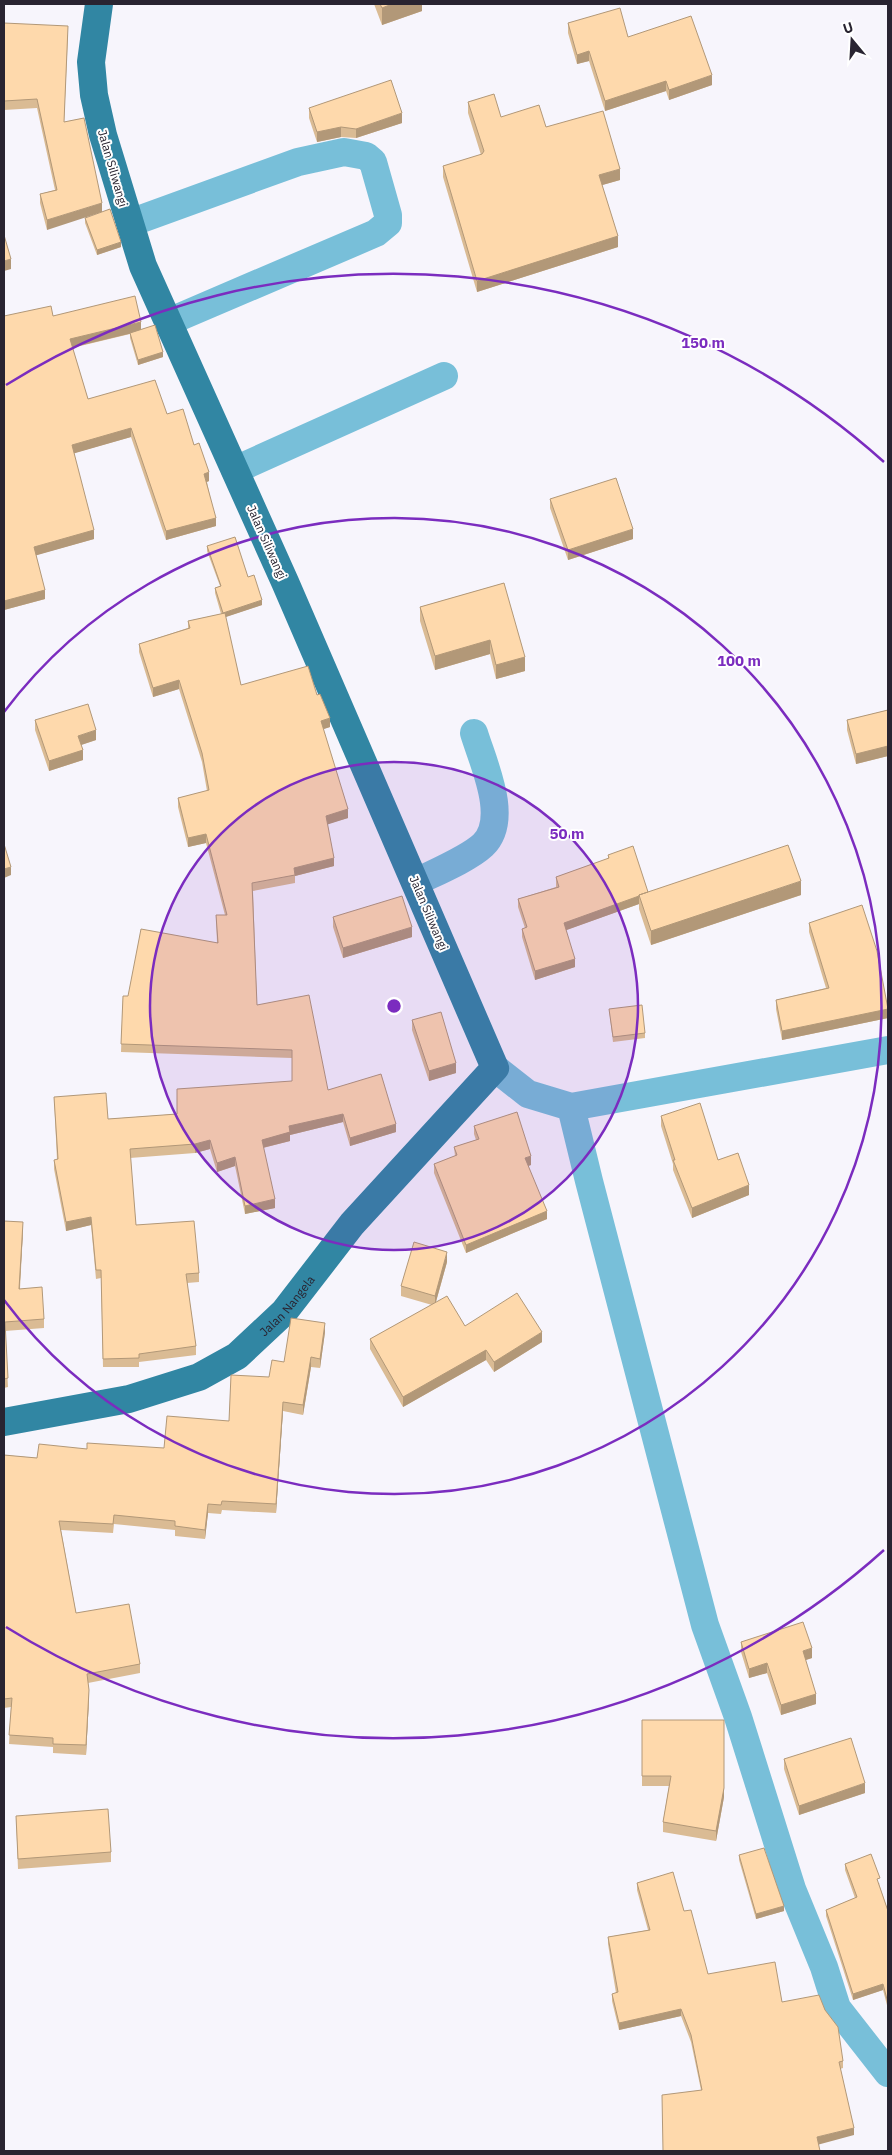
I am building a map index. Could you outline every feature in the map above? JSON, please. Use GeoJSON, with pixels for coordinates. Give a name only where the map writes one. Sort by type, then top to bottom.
{"type":"FeatureCollection","features":[{"type":"Feature","properties":{"kind":"main road","name":"Jalan Siliwangi"},"geometry":{"type":"LineString","coordinates":[[99,4],[91,62],[94,95],[103,135],[143,266],[416,882],[495,1068]]}},
{"type":"Feature","properties":{"kind":"main road","name":"Jalan Nangela"},"geometry":{"type":"LineString","coordinates":[[4,1422],[129,1398],[199,1377],[236,1356],[284,1312],[352,1224],[495,1068]]}},
{"type":"Feature","properties":{"kind":"street"},"geometry":{"type":"LineString","coordinates":[[130,223],[298,162],[344,152],[366,156],[373,162],[388,215],[388,223],[376,233],[168,322]]}},
{"type":"Feature","properties":{"kind":"street"},"geometry":{"type":"LineString","coordinates":[[235,470],[444,376]]}},
{"type":"Feature","properties":{"kind":"street"},"geometry":{"type":"LineString","coordinates":[[416,882],[452,864],[483,845],[495,825],[493,795],[474,733]]}},
{"type":"Feature","properties":{"kind":"street"},"geometry":{"type":"LineString","coordinates":[[495,1068],[528,1094],[572,1107],[888,1050]]}},
{"type":"Feature","properties":{"kind":"street"},"geometry":{"type":"LineString","coordinates":[[572,1107],[589,1180],[705,1625],[738,1717],[771,1828],[837,2008],[888,2073]]}},
{"type":"Feature","properties":{"kind":"building"},"geometry":{"type":"Polygon","coordinates":[[[380,4],[392,4],[382,8],[380,4]]]}},
{"type":"Feature","properties":{"kind":"building"},"geometry":{"type":"Polygon","coordinates":[[[620,8],[628,37],[691,16],[712,75],[669,90],[666,81],[605,101],[589,51],[577,55],[568,23],[620,8]]]}},
{"type":"Feature","properties":{"kind":"building"},"geometry":{"type":"Polygon","coordinates":[[[4,23],[68,26],[64,122],[84,118],[102,203],[47,220],[40,194],[57,190],[37,99],[4,101],[4,23]]]}},
{"type":"Feature","properties":{"kind":"building"},"geometry":{"type":"Polygon","coordinates":[[[391,80],[402,113],[356,129],[341,127],[317,132],[309,108],[391,80]]]}},
{"type":"Feature","properties":{"kind":"building"},"geometry":{"type":"Polygon","coordinates":[[[494,94],[501,117],[539,105],[546,127],[603,111],[620,169],[599,175],[618,236],[477,281],[443,166],[482,154],[484,151],[468,102],[494,94]]]}},
{"type":"Feature","properties":{"kind":"building"},"geometry":{"type":"Polygon","coordinates":[[[110,209],[121,242],[97,250],[85,218],[110,209]]]}},
{"type":"Feature","properties":{"kind":"building"},"geometry":{"type":"Polygon","coordinates":[[[4,235],[11,259],[4,261],[4,235]]]}},
{"type":"Feature","properties":{"kind":"building"},"geometry":{"type":"Polygon","coordinates":[[[135,296],[141,322],[70,339],[88,399],[155,380],[167,414],[183,409],[194,445],[199,443],[209,472],[204,474],[216,518],[166,531],[131,428],[72,445],[94,530],[34,547],[45,590],[4,601],[4,316],[51,306],[53,316],[135,296]]]}},
{"type":"Feature","properties":{"kind":"building"},"geometry":{"type":"Polygon","coordinates":[[[155,325],[163,352],[138,360],[130,333],[155,325]]]}},
{"type":"Feature","properties":{"kind":"building"},"geometry":{"type":"Polygon","coordinates":[[[616,478],[633,529],[568,550],[550,499],[616,478]]]}},
{"type":"Feature","properties":{"kind":"building"},"geometry":{"type":"Polygon","coordinates":[[[235,537],[248,577],[254,575],[262,600],[223,613],[215,588],[221,586],[207,546],[235,537]]]}},
{"type":"Feature","properties":{"kind":"building"},"geometry":{"type":"Polygon","coordinates":[[[504,583],[525,657],[496,665],[490,640],[435,656],[420,607],[504,583]]]}},
{"type":"Feature","properties":{"kind":"building"},"geometry":{"type":"Polygon","coordinates":[[[225,613],[241,685],[308,666],[317,695],[320,694],[330,718],[321,721],[348,809],[326,816],[334,858],[294,868],[295,875],[252,883],[257,1005],[309,995],[328,1090],[381,1074],[396,1124],[350,1138],[343,1114],[289,1126],[290,1132],[262,1140],[275,1199],[245,1206],[235,1157],[217,1163],[210,1140],[195,1144],[130,1149],[136,1225],[194,1221],[199,1273],[186,1274],[196,1346],[139,1354],[139,1358],[103,1359],[101,1270],[96,1270],[91,1217],[66,1222],[54,1160],[58,1159],[54,1097],[106,1093],[108,1119],[177,1114],[177,1089],[292,1081],[292,1050],[121,1044],[123,996],[128,996],[141,929],[218,943],[216,915],[227,915],[206,834],[188,838],[178,798],[209,790],[202,753],[179,680],[153,688],[139,644],[190,628],[188,621],[225,613]]]}},
{"type":"Feature","properties":{"kind":"building"},"geometry":{"type":"Polygon","coordinates":[[[88,704],[96,730],[78,736],[83,750],[49,761],[35,720],[88,704]]]}},
{"type":"Feature","properties":{"kind":"building"},"geometry":{"type":"Polygon","coordinates":[[[888,710],[888,746],[856,754],[847,720],[888,710]]]}},
{"type":"Feature","properties":{"kind":"building"},"geometry":{"type":"Polygon","coordinates":[[[4,844],[11,867],[4,869],[4,844]]]}},
{"type":"Feature","properties":{"kind":"building"},"geometry":{"type":"Polygon","coordinates":[[[788,845],[801,881],[651,931],[639,895],[788,845]]]}},
{"type":"Feature","properties":{"kind":"building"},"geometry":{"type":"Polygon","coordinates":[[[633,846],[648,892],[564,923],[575,959],[535,971],[522,929],[527,927],[518,899],[559,887],[556,877],[609,858],[608,855],[633,846]]]}},
{"type":"Feature","properties":{"kind":"building"},"geometry":{"type":"Polygon","coordinates":[[[402,896],[412,927],[343,948],[333,917],[402,896]]]}},
{"type":"Feature","properties":{"kind":"building"},"geometry":{"type":"Polygon","coordinates":[[[862,905],[877,951],[888,1009],[782,1031],[776,1000],[829,988],[809,923],[862,905]]]}},
{"type":"Feature","properties":{"kind":"building"},"geometry":{"type":"Polygon","coordinates":[[[642,1005],[645,1033],[613,1037],[609,1009],[642,1005]]]}},
{"type":"Feature","properties":{"kind":"building"},"geometry":{"type":"Polygon","coordinates":[[[441,1012],[456,1063],[429,1071],[412,1020],[441,1012]]]}},
{"type":"Feature","properties":{"kind":"building"},"geometry":{"type":"Polygon","coordinates":[[[700,1103],[718,1160],[738,1153],[749,1185],[692,1208],[673,1160],[675,1160],[661,1116],[700,1103]]]}},
{"type":"Feature","properties":{"kind":"building"},"geometry":{"type":"Polygon","coordinates":[[[517,1112],[531,1156],[525,1158],[547,1211],[466,1245],[434,1164],[457,1155],[454,1147],[479,1139],[474,1126],[517,1112]]]}},
{"type":"Feature","properties":{"kind":"building"},"geometry":{"type":"Polygon","coordinates":[[[4,1221],[23,1222],[19,1289],[42,1287],[44,1319],[5,1322],[8,1378],[4,1379],[4,1221]]]}},
{"type":"Feature","properties":{"kind":"building"},"geometry":{"type":"Polygon","coordinates":[[[414,1242],[447,1252],[435,1296],[401,1286],[414,1242]]]}},
{"type":"Feature","properties":{"kind":"building"},"geometry":{"type":"Polygon","coordinates":[[[517,1293],[542,1332],[494,1362],[486,1350],[403,1397],[370,1339],[447,1296],[465,1326],[517,1293]]]}},
{"type":"Feature","properties":{"kind":"building"},"geometry":{"type":"Polygon","coordinates":[[[291,1318],[325,1323],[320,1359],[311,1357],[303,1405],[283,1402],[276,1504],[222,1501],[221,1505],[208,1504],[205,1530],[175,1526],[175,1521],[114,1515],[113,1524],[59,1521],[76,1613],[129,1604],[140,1664],[87,1674],[89,1690],[86,1745],[53,1744],[53,1738],[9,1735],[12,1698],[4,1699],[4,1455],[37,1458],[39,1444],[87,1449],[87,1443],[164,1448],[167,1416],[229,1421],[231,1375],[269,1377],[272,1360],[284,1362],[291,1318]]]}},
{"type":"Feature","properties":{"kind":"building"},"geometry":{"type":"Polygon","coordinates":[[[803,1622],[812,1648],[803,1651],[816,1694],[781,1705],[767,1663],[749,1669],[741,1642],[803,1622]]]}},
{"type":"Feature","properties":{"kind":"building"},"geometry":{"type":"Polygon","coordinates":[[[642,1720],[724,1720],[724,1788],[716,1831],[663,1822],[671,1776],[642,1776],[642,1720]]]}},
{"type":"Feature","properties":{"kind":"building"},"geometry":{"type":"Polygon","coordinates":[[[851,1738],[865,1783],[799,1806],[784,1759],[851,1738]]]}},
{"type":"Feature","properties":{"kind":"building"},"geometry":{"type":"Polygon","coordinates":[[[108,1809],[111,1852],[18,1859],[16,1816],[108,1809]]]}},
{"type":"Feature","properties":{"kind":"building"},"geometry":{"type":"Polygon","coordinates":[[[764,1848],[784,1906],[756,1914],[739,1855],[764,1848]]]}},
{"type":"Feature","properties":{"kind":"building"},"geometry":{"type":"Polygon","coordinates":[[[871,1854],[880,1878],[877,1879],[888,1911],[888,2003],[883,1984],[853,1994],[826,1910],[857,1897],[845,1864],[871,1854]]]}},
{"type":"Feature","properties":{"kind":"building"},"geometry":{"type":"Polygon","coordinates":[[[673,1872],[684,1911],[691,1910],[708,1974],[775,1962],[782,2002],[819,1995],[825,2010],[838,2027],[843,2061],[839,2062],[854,2128],[817,2137],[820,2151],[663,2151],[662,2095],[702,2090],[691,2035],[681,2009],[619,2023],[612,1994],[618,1992],[608,1937],[650,1930],[637,1883],[673,1872]]]}}]}
